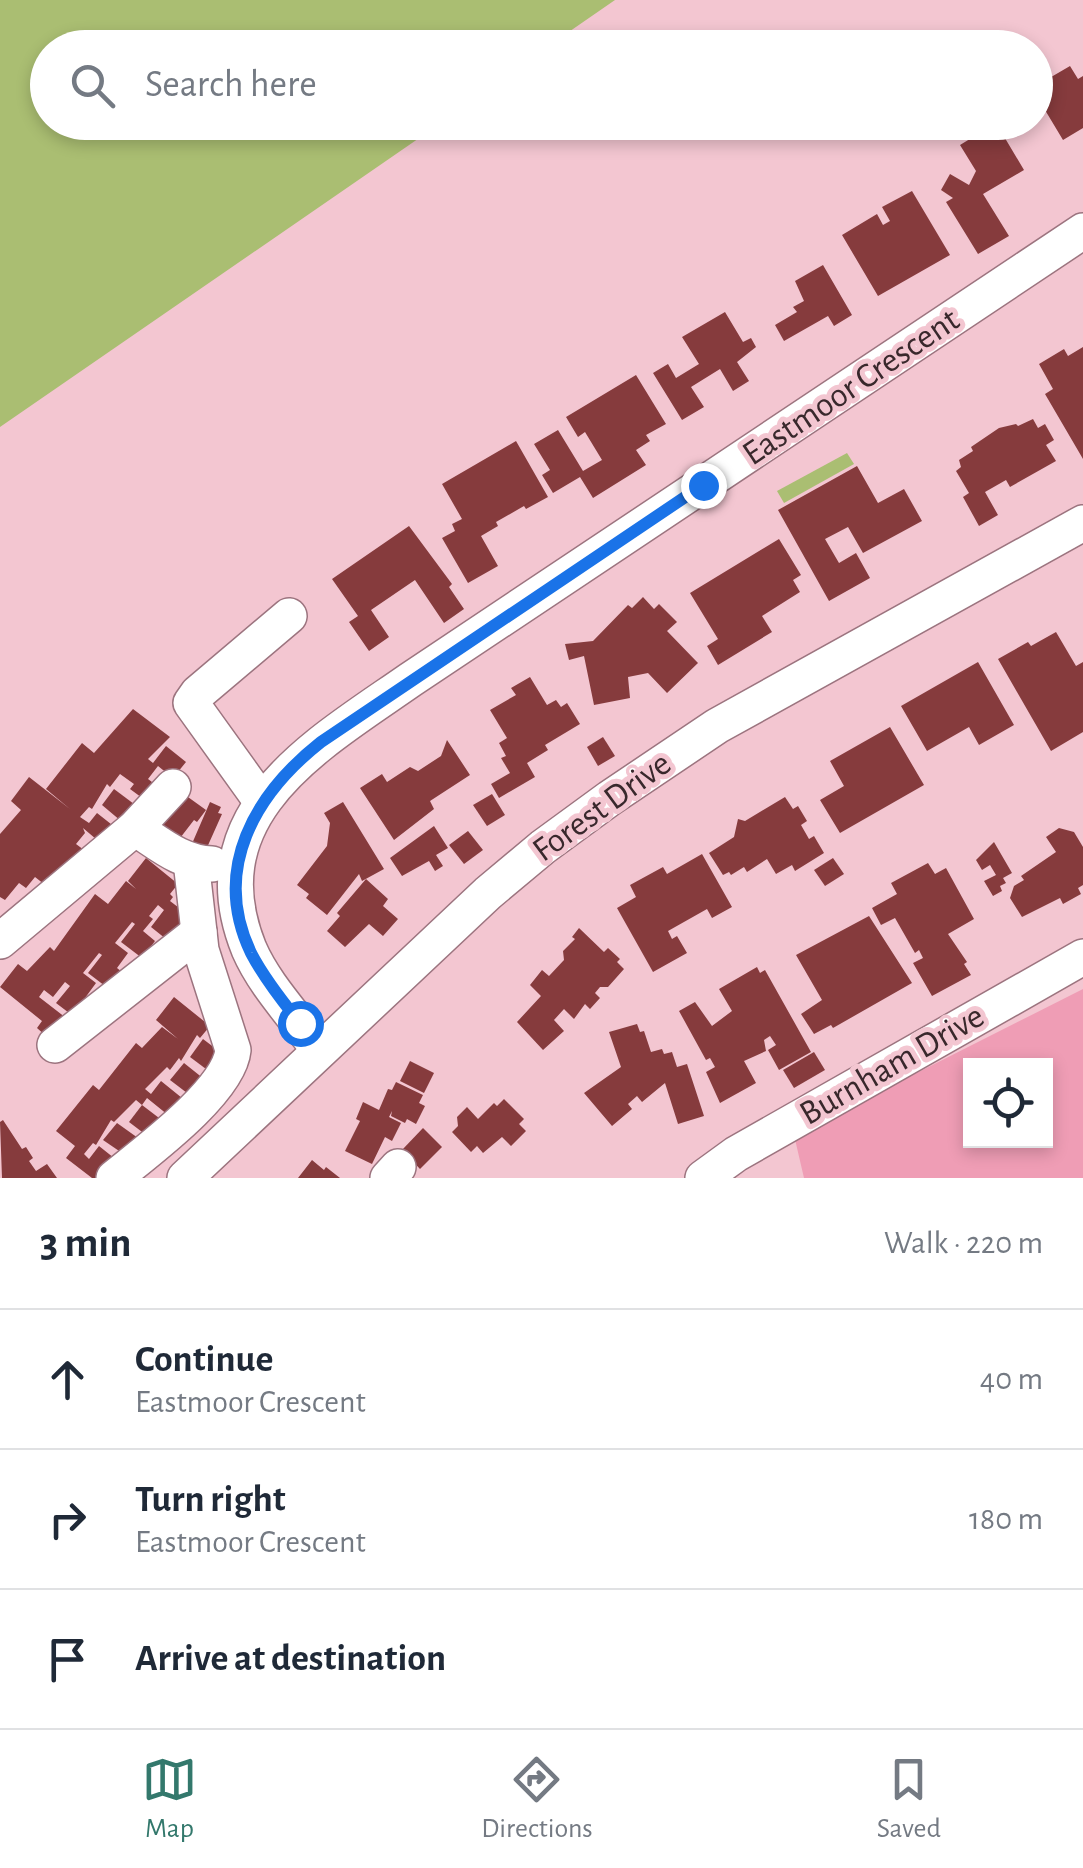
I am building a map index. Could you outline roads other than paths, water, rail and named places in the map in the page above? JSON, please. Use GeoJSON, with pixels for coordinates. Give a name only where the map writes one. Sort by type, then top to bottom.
{"type":"FeatureCollection","features":[{"type":"Feature","properties":{"kind":"street","name":"Eastmoor Crescent"},"geometry":{"type":"LineString","coordinates":[[319,1050],[250,950],[236,902],[238,866],[248,831],[262,802],[294,763],[395,690],[1083,232]]}},
{"type":"Feature","properties":{"kind":"street","name":"Forest Drive"},"geometry":{"type":"LineString","coordinates":[[185,1178],[488,893],[610,798],[716,726],[1083,523]]}},
{"type":"Feature","properties":{"kind":"street"},"geometry":{"type":"LineString","coordinates":[[262,802],[192,702],[289,616]]}},
{"type":"Feature","properties":{"kind":"street"},"geometry":{"type":"LineString","coordinates":[[0,940],[135,828],[173,788]]}},
{"type":"Feature","properties":{"kind":"street"},"geometry":{"type":"LineString","coordinates":[[135,828],[190,862],[238,866]]}},
{"type":"Feature","properties":{"kind":"street"},"geometry":{"type":"LineString","coordinates":[[114,1178],[158,1144],[229,1069],[233,1050],[201,950],[190,862]]}},
{"type":"Feature","properties":{"kind":"street"},"geometry":{"type":"LineString","coordinates":[[56,1044],[199,932]]}},
{"type":"Feature","properties":{"kind":"street","name":"Burnham Drive"},"geometry":{"type":"LineString","coordinates":[[704,1178],[736,1154],[1083,957]]}}]}
